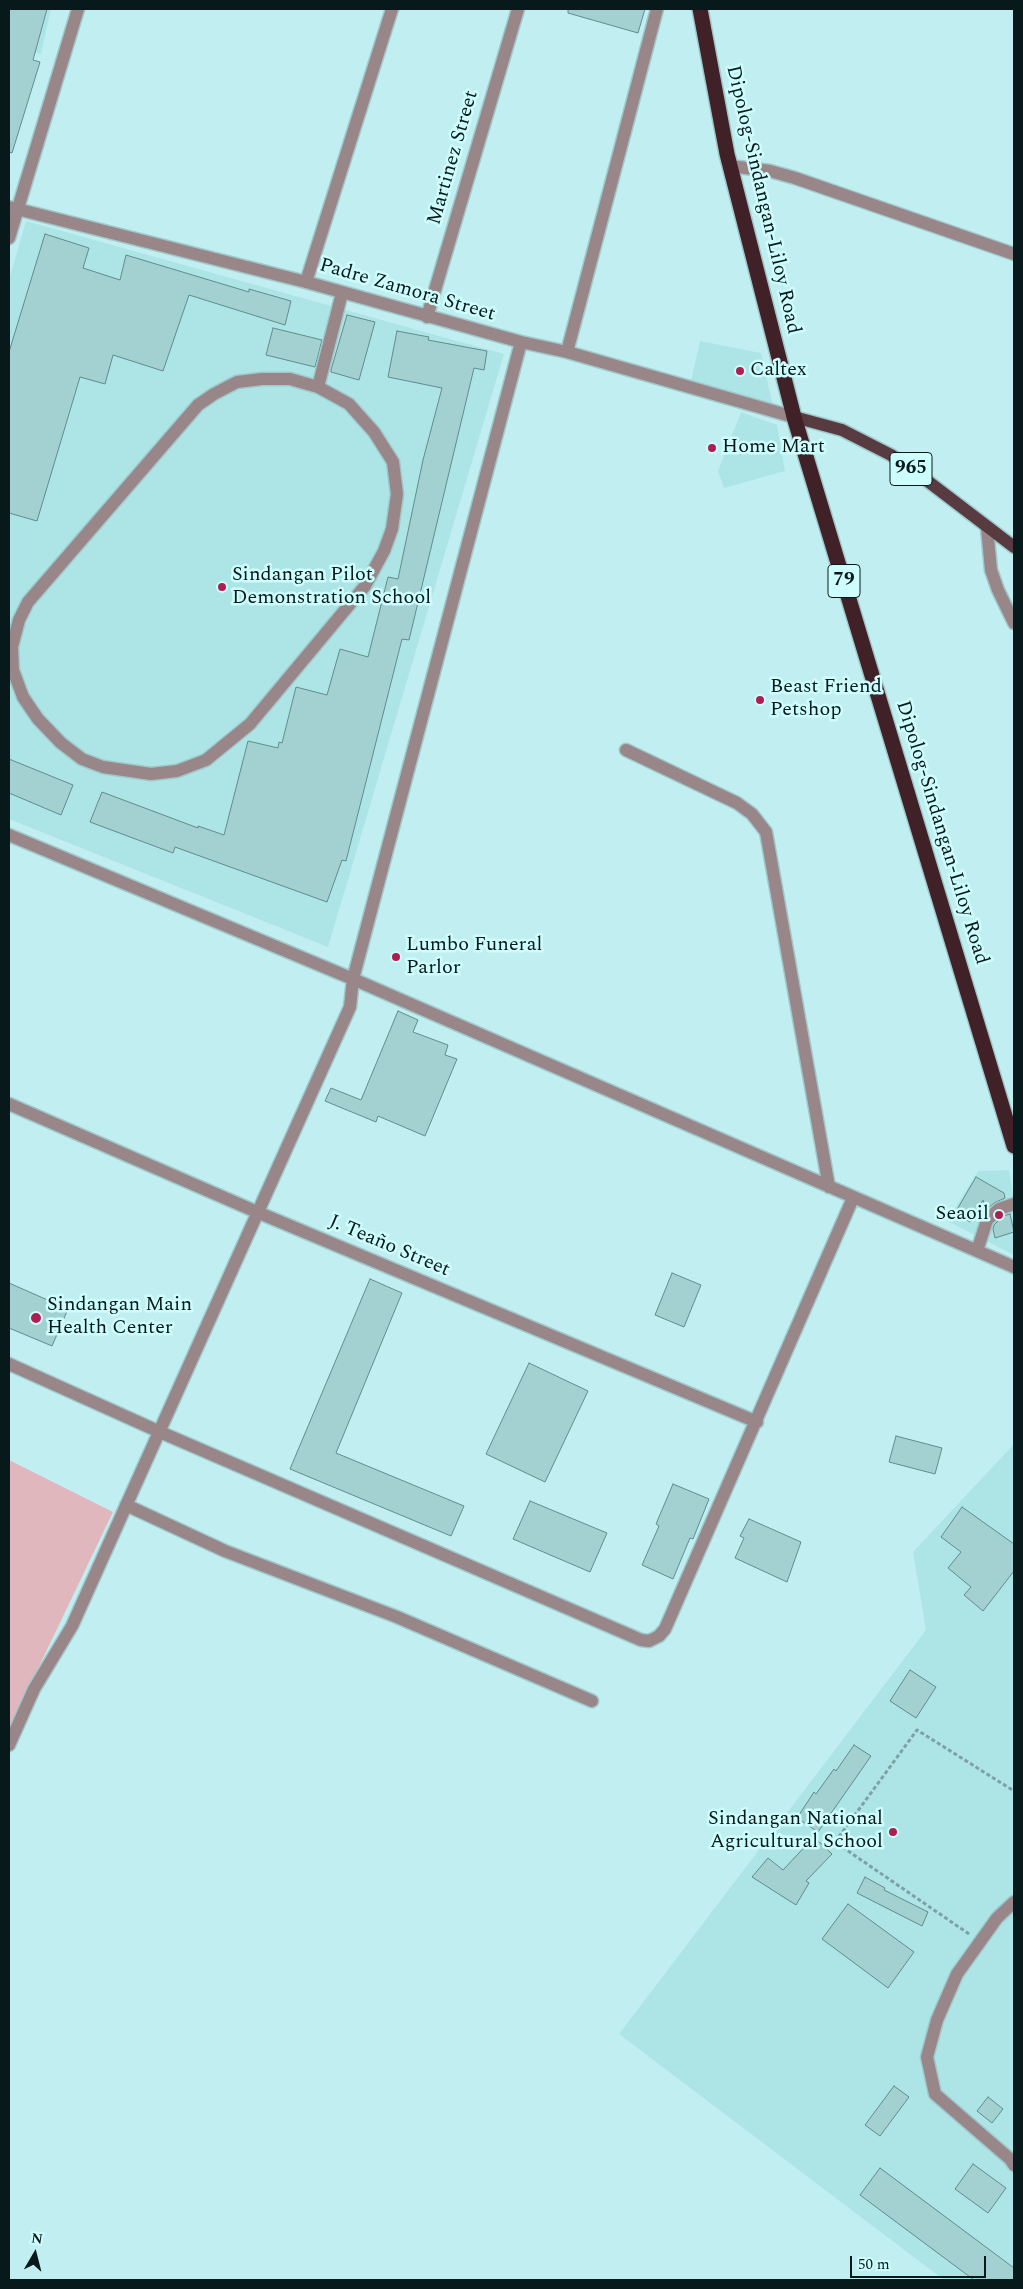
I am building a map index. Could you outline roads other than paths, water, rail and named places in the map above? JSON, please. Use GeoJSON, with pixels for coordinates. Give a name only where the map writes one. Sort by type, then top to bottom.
{"type":"FeatureCollection","features":[{"type":"Feature","properties":{"kind":"highway","name":"Dipolog-Sindangan-Liloy Road"},"geometry":{"type":"LineString","coordinates":[[700,9],[730,166],[794,417],[1014,1146]]}},
{"type":"Feature","properties":{"kind":"main road","name":"965"},"geometry":{"type":"LineString","coordinates":[[794,417],[842,430],[891,455],[1014,547]]}},
{"type":"Feature","properties":{"kind":"street"},"geometry":{"type":"LineString","coordinates":[[9,238],[13,208],[78,9]]}},
{"type":"Feature","properties":{"kind":"street"},"geometry":{"type":"LineString","coordinates":[[306,282],[392,9]]}},
{"type":"Feature","properties":{"kind":"street","name":"Martinez Street"},"geometry":{"type":"LineString","coordinates":[[427,317],[518,9]]}},
{"type":"Feature","properties":{"kind":"street"},"geometry":{"type":"LineString","coordinates":[[566,352],[658,9]]}},
{"type":"Feature","properties":{"kind":"street"},"geometry":{"type":"LineString","coordinates":[[730,166],[770,170],[1014,254]]}},
{"type":"Feature","properties":{"kind":"street","name":"Padre Zamora Street"},"geometry":{"type":"LineString","coordinates":[[13,208],[306,282],[427,317],[566,352],[794,417]]}},
{"type":"Feature","properties":{"kind":"street"},"geometry":{"type":"LineString","coordinates":[[318,387],[342,292]]}},
{"type":"Feature","properties":{"kind":"street"},"geometry":{"type":"LineString","coordinates":[[9,1745],[34,1689],[72,1626],[350,1007],[353,979],[521,342]]}},
{"type":"Feature","properties":{"kind":"street"},"geometry":{"type":"LineString","coordinates":[[290,378],[318,387],[349,404],[374,432],[393,462],[397,494],[392,529],[384,551],[365,586],[250,724],[206,760],[177,771],[151,774],[102,767],[82,759],[61,742],[38,719],[23,697],[13,670],[12,647],[19,620],[28,602],[198,405],[237,382],[290,378]]}},
{"type":"Feature","properties":{"kind":"street"},"geometry":{"type":"LineString","coordinates":[[987,528],[991,570],[1014,624]]}},
{"type":"Feature","properties":{"kind":"street"},"geometry":{"type":"LineString","coordinates":[[626,750],[737,803],[752,814],[766,832],[797,1019],[829,1187]]}},
{"type":"Feature","properties":{"kind":"street"},"geometry":{"type":"LineString","coordinates":[[9,835],[353,979],[1014,1267]]}},
{"type":"Feature","properties":{"kind":"street","name":"J. Teaño Street"},"geometry":{"type":"LineString","coordinates":[[9,1104],[257,1212],[757,1422]]}},
{"type":"Feature","properties":{"kind":"street"},"geometry":{"type":"LineString","coordinates":[[9,1364],[160,1432],[640,1640],[649,1641],[659,1636],[665,1629],[757,1422],[853,1198]]}},
{"type":"Feature","properties":{"kind":"street"},"geometry":{"type":"LineString","coordinates":[[976,1251],[987,1220],[999,1209],[1014,1204]]}},
{"type":"Feature","properties":{"kind":"street"},"geometry":{"type":"LineString","coordinates":[[126,1504],[225,1551],[398,1617],[592,1701]]}},
{"type":"Feature","properties":{"kind":"street"},"geometry":{"type":"LineString","coordinates":[[1014,1902],[997,1918],[957,1974],[937,2020],[927,2057],[935,2094],[1010,2159],[1014,2165]]}},
{"type":"Feature","properties":{"kind":"place","name":"Caltex"},"geometry":{"type":"Point","coordinates":[740,371]}},
{"type":"Feature","properties":{"kind":"place","name":"Home Mart"},"geometry":{"type":"Point","coordinates":[712,448]}},
{"type":"Feature","properties":{"kind":"place","name":"Sindangan Pilot Demonstration School"},"geometry":{"type":"Point","coordinates":[222,587]}},
{"type":"Feature","properties":{"kind":"place","name":"Beast Friend Petshop"},"geometry":{"type":"Point","coordinates":[760,700]}},
{"type":"Feature","properties":{"kind":"place","name":"Lumbo Funeral Parlor"},"geometry":{"type":"Point","coordinates":[396,957]}},
{"type":"Feature","properties":{"kind":"place","name":"Seaoil"},"geometry":{"type":"Point","coordinates":[999,1215]}},
{"type":"Feature","properties":{"kind":"place","name":"Sindangan Main Health Center"},"geometry":{"type":"Point","coordinates":[36,1318]}},
{"type":"Feature","properties":{"kind":"place","name":"Sindangan National Agricultural School"},"geometry":{"type":"Point","coordinates":[893,1832]}}]}
